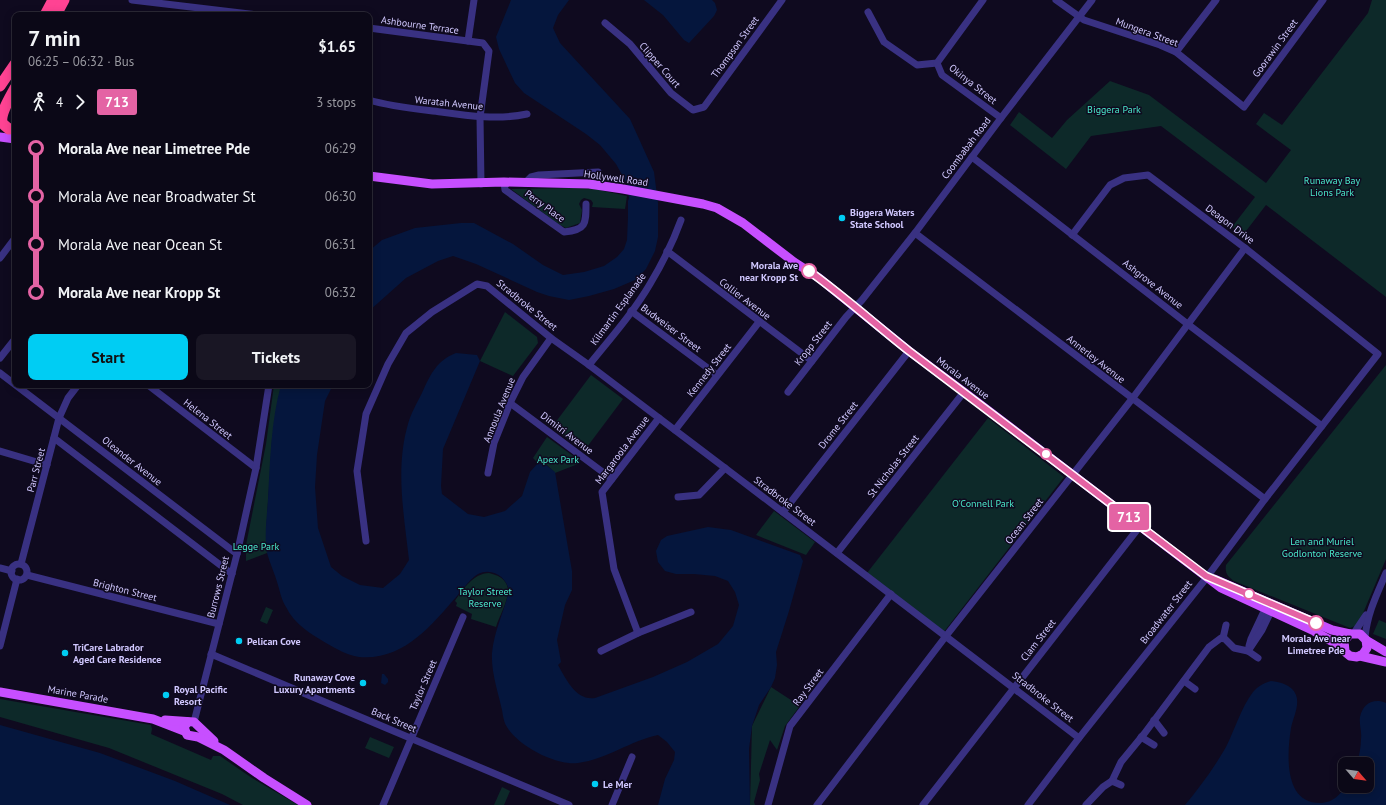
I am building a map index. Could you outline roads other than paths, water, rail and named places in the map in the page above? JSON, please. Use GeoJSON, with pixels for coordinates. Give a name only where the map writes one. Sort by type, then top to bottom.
{"type":"FeatureCollection","features":[{"type":"Feature","properties":{"kind":"highway"},"geometry":{"type":"LineString","coordinates":[[47,12],[53,0]]}},
{"type":"Feature","properties":{"kind":"highway"},"geometry":{"type":"LineString","coordinates":[[58,12],[64,0]]}},
{"type":"Feature","properties":{"kind":"highway"},"geometry":{"type":"LineString","coordinates":[[0,86],[12,68]]}},
{"type":"Feature","properties":{"kind":"highway"},"geometry":{"type":"LineString","coordinates":[[0,102],[12,84]]}},
{"type":"Feature","properties":{"kind":"highway"},"geometry":{"type":"LineString","coordinates":[[8,128],[3,124],[1,118],[4,108],[12,93]]}},
{"type":"Feature","properties":{"kind":"main road"},"geometry":{"type":"LineString","coordinates":[[0,137],[12,139]]}},
{"type":"Feature","properties":{"kind":"main road","name":"Hollywell Road"},"geometry":{"type":"LineString","coordinates":[[372,176],[426,184],[481,184],[504,182],[589,184],[623,188],[703,204]]}},
{"type":"Feature","properties":{"kind":"main road","name":"Morala Avenue"},"geometry":{"type":"LineString","coordinates":[[703,204],[718,208],[743,223],[794,262],[818,278],[909,351],[1206,576],[1215,585],[1225,591],[1332,630],[1352,634]]}},
{"type":"Feature","properties":{"kind":"main road","name":"Morala Avenue"},"geometry":{"type":"LineString","coordinates":[[1270,607],[1314,631],[1345,651]]}},
{"type":"Feature","properties":{"kind":"main road"},"geometry":{"type":"LineString","coordinates":[[1386,652],[1360,634],[1352,634],[1344,641],[1345,651],[1348,655],[1386,662]]}},
{"type":"Feature","properties":{"kind":"main road"},"geometry":{"type":"LineString","coordinates":[[1360,656],[1367,648],[1366,639]]}},
{"type":"Feature","properties":{"kind":"main road","name":"Marine Parade"},"geometry":{"type":"LineString","coordinates":[[0,692],[152,719],[181,720],[191,726]]}},
{"type":"Feature","properties":{"kind":"main road"},"geometry":{"type":"LineString","coordinates":[[191,726],[198,733],[194,736],[214,744],[224,750]]}},
{"type":"Feature","properties":{"kind":"main road"},"geometry":{"type":"LineString","coordinates":[[191,726],[264,778],[307,805]]}},
{"type":"Feature","properties":{"kind":"street"},"geometry":{"type":"LineString","coordinates":[[132,0],[233,12]]}},
{"type":"Feature","properties":{"kind":"street"},"geometry":{"type":"LineString","coordinates":[[468,41],[474,0]]}},
{"type":"Feature","properties":{"kind":"street","name":"Thompson Street"},"geometry":{"type":"LineString","coordinates":[[704,107],[782,0]]}},
{"type":"Feature","properties":{"kind":"street"},"geometry":{"type":"LineString","coordinates":[[868,12],[884,42],[917,65],[938,63],[983,0]]}},
{"type":"Feature","properties":{"kind":"street","name":"Mungera Street"},"geometry":{"type":"LineString","coordinates":[[1056,0],[1084,20],[1160,45],[1176,52],[1244,107]]}},
{"type":"Feature","properties":{"kind":"street","name":"Coombabah Road"},"geometry":{"type":"LineString","coordinates":[[856,307],[915,233],[1092,0]]}},
{"type":"Feature","properties":{"kind":"street"},"geometry":{"type":"LineString","coordinates":[[1176,52],[1216,0]]}},
{"type":"Feature","properties":{"kind":"street","name":"Goorawin Street"},"geometry":{"type":"LineString","coordinates":[[1244,107],[1322,0]]}},
{"type":"Feature","properties":{"kind":"street","name":"Clipper Court"},"geometry":{"type":"LineString","coordinates":[[605,23],[630,44],[671,94],[693,110],[704,107]]}},
{"type":"Feature","properties":{"kind":"street","name":"Ashbourne Terrace"},"geometry":{"type":"LineString","coordinates":[[372,28],[483,43],[489,51],[480,117],[481,184]]}},
{"type":"Feature","properties":{"kind":"street","name":"Okinya Street"},"geometry":{"type":"LineString","coordinates":[[938,63],[942,75],[1001,118]]}},
{"type":"Feature","properties":{"kind":"street","name":"Waratah Avenue"},"geometry":{"type":"LineString","coordinates":[[372,101],[389,106],[480,117],[517,116],[527,114]]}},
{"type":"Feature","properties":{"kind":"street","name":"Ashgrove Avenue"},"geometry":{"type":"LineString","coordinates":[[972,157],[1322,426]]}},
{"type":"Feature","properties":{"kind":"street","name":"Hollywell Road"},"geometry":{"type":"LineString","coordinates":[[525,183],[531,177],[539,175],[598,172]]}},
{"type":"Feature","properties":{"kind":"street","name":"Deagon Drive"},"geometry":{"type":"LineString","coordinates":[[1072,235],[1110,185],[1124,178],[1148,175],[1245,248],[1378,354]]}},
{"type":"Feature","properties":{"kind":"street","name":"Perry Place"},"geometry":{"type":"LineString","coordinates":[[504,182],[505,190],[564,232],[583,226],[586,221],[586,204]]}},
{"type":"Feature","properties":{"kind":"street","name":"Kilmartin Esplanade"},"geometry":{"type":"LineString","coordinates":[[589,365],[650,284],[681,220]]}},
{"type":"Feature","properties":{"kind":"street","name":"Annerley Avenue"},"geometry":{"type":"LineString","coordinates":[[915,233],[1265,499]]}},
{"type":"Feature","properties":{"kind":"street"},"geometry":{"type":"LineString","coordinates":[[0,258],[12,242]]}},
{"type":"Feature","properties":{"kind":"street","name":"Ocean Street"},"geometry":{"type":"LineString","coordinates":[[817,805],[946,636],[1132,399],[1245,248]]}},
{"type":"Feature","properties":{"kind":"street","name":"Collier Avenue"},"geometry":{"type":"LineString","coordinates":[[667,251],[812,362]]}},
{"type":"Feature","properties":{"kind":"street","name":"Stradbroke Street"},"geometry":{"type":"LineString","coordinates":[[366,541],[357,471],[366,414],[388,364],[406,333],[432,312],[477,284],[488,286],[551,338],[675,430],[1079,738]]}},
{"type":"Feature","properties":{"kind":"street","name":"Kropp Street"},"geometry":{"type":"LineString","coordinates":[[788,392],[846,317],[856,307]]}},
{"type":"Feature","properties":{"kind":"street","name":"Budweiser Street"},"geometry":{"type":"LineString","coordinates":[[631,311],[717,375]]}},
{"type":"Feature","properties":{"kind":"street","name":"Kennedy Street"},"geometry":{"type":"LineString","coordinates":[[675,430],[759,322]]}},
{"type":"Feature","properties":{"kind":"street","name":"Annoula Avenue"},"geometry":{"type":"LineString","coordinates":[[488,474],[494,443],[510,403],[523,377],[551,338]]}},
{"type":"Feature","properties":{"kind":"street"},"geometry":{"type":"LineString","coordinates":[[0,358],[12,343]]}},
{"type":"Feature","properties":{"kind":"street","name":"Drome Street"},"geometry":{"type":"LineString","coordinates":[[783,512],[909,351]]}},
{"type":"Feature","properties":{"kind":"street","name":"Broadwater Street"},"geometry":{"type":"LineString","coordinates":[[1028,805],[1378,354]]}},
{"type":"Feature","properties":{"kind":"street","name":"Oleander Avenue"},"geometry":{"type":"LineString","coordinates":[[0,373],[12,382]]}},
{"type":"Feature","properties":{"kind":"street","name":"Oleander Avenue"},"geometry":{"type":"LineString","coordinates":[[20,388],[237,554]]}},
{"type":"Feature","properties":{"kind":"street","name":"Parr Street"},"geometry":{"type":"LineString","coordinates":[[21,564],[60,418],[68,398],[76,388]]}},
{"type":"Feature","properties":{"kind":"street","name":"Helena Street"},"geometry":{"type":"LineString","coordinates":[[152,388],[256,468]]}},
{"type":"Feature","properties":{"kind":"street","name":"Burrows Street"},"geometry":{"type":"LineString","coordinates":[[191,726],[237,554],[256,468],[269,388]]}},
{"type":"Feature","properties":{"kind":"street","name":"St Nicholas Street"},"geometry":{"type":"LineString","coordinates":[[837,553],[964,392]]}},
{"type":"Feature","properties":{"kind":"street","name":"Dimitri Avenue"},"geometry":{"type":"LineString","coordinates":[[510,403],[612,479]]}},
{"type":"Feature","properties":{"kind":"street","name":"Margaroola Avenue"},"geometry":{"type":"LineString","coordinates":[[638,633],[614,569],[602,492],[659,418]]}},
{"type":"Feature","properties":{"kind":"street"},"geometry":{"type":"LineString","coordinates":[[54,438],[232,574]]}},
{"type":"Feature","properties":{"kind":"street"},"geometry":{"type":"LineString","coordinates":[[0,451],[47,465]]}},
{"type":"Feature","properties":{"kind":"street"},"geometry":{"type":"LineString","coordinates":[[678,497],[699,495],[725,468]]}},
{"type":"Feature","properties":{"kind":"street","name":"Clam Street"},"geometry":{"type":"LineString","coordinates":[[923,805],[1140,526]]}},
{"type":"Feature","properties":{"kind":"street"},"geometry":{"type":"LineString","coordinates":[[21,564],[27,570],[23,579],[17,579],[13,576],[12,571],[16,565],[21,564]]}},
{"type":"Feature","properties":{"kind":"street"},"geometry":{"type":"LineString","coordinates":[[0,568],[12,571]]}},
{"type":"Feature","properties":{"kind":"street"},"geometry":{"type":"LineString","coordinates":[[1366,639],[1366,627],[1370,610],[1386,573]]}},
{"type":"Feature","properties":{"kind":"street","name":"Brighton Street"},"geometry":{"type":"LineString","coordinates":[[26,575],[219,624]]}},
{"type":"Feature","properties":{"kind":"street"},"geometry":{"type":"LineString","coordinates":[[0,646],[17,579]]}},
{"type":"Feature","properties":{"kind":"street","name":"Ray Street"},"geometry":{"type":"LineString","coordinates":[[768,805],[790,726],[891,594]]}},
{"type":"Feature","properties":{"kind":"street"},"geometry":{"type":"LineString","coordinates":[[1248,651],[1256,641],[1270,607]]}},
{"type":"Feature","properties":{"kind":"street"},"geometry":{"type":"LineString","coordinates":[[1352,634],[1370,610]]}},
{"type":"Feature","properties":{"kind":"street"},"geometry":{"type":"LineString","coordinates":[[601,651],[638,633],[692,612]]}},
{"type":"Feature","properties":{"kind":"street","name":"Taylor Street"},"geometry":{"type":"LineString","coordinates":[[383,805],[463,617]]}},
{"type":"Feature","properties":{"kind":"street"},"geometry":{"type":"LineString","coordinates":[[1223,638],[1226,625]]}},
{"type":"Feature","properties":{"kind":"street"},"geometry":{"type":"LineString","coordinates":[[1223,638],[1234,648],[1248,651],[1258,658]]}},
{"type":"Feature","properties":{"kind":"street"},"geometry":{"type":"LineString","coordinates":[[1086,805],[1103,787],[1112,781],[1121,762],[1209,647],[1223,638]]}},
{"type":"Feature","properties":{"kind":"street","name":"Back Street"},"geometry":{"type":"LineString","coordinates":[[211,654],[569,805]]}},
{"type":"Feature","properties":{"kind":"street"},"geometry":{"type":"LineString","coordinates":[[1184,681],[1195,689]]}},
{"type":"Feature","properties":{"kind":"street"},"geometry":{"type":"LineString","coordinates":[[1154,720],[1164,732]]}},
{"type":"Feature","properties":{"kind":"street"},"geometry":{"type":"LineString","coordinates":[[1141,737],[1154,745]]}},
{"type":"Feature","properties":{"kind":"street"},"geometry":{"type":"LineString","coordinates":[[612,805],[632,757]]}},
{"type":"Feature","properties":{"kind":"street"},"geometry":{"type":"LineString","coordinates":[[1112,781],[1121,785]]}},
{"type":"Feature","properties":{"kind":"water"},"geometry":{"type":"Polygon","coordinates":[[[511,0],[569,0],[558,15],[553,28],[560,43],[630,119],[654,172],[658,203],[658,237],[655,251],[646,269],[635,280],[614,289],[569,300],[537,292],[476,264],[453,256],[438,261],[406,278],[372,308],[372,248],[382,240],[415,228],[474,223],[513,244],[543,265],[563,275],[584,272],[604,266],[617,257],[624,249],[627,240],[629,198],[626,182],[616,164],[600,145],[586,134],[524,93],[515,83],[499,49],[496,37],[511,0]]]}},
{"type":"Feature","properties":{"kind":"water"},"geometry":{"type":"Polygon","coordinates":[[[644,0],[712,0],[715,3],[717,10],[714,16],[689,43],[684,40],[663,15],[644,0]]]}},
{"type":"Feature","properties":{"kind":"water"},"geometry":{"type":"Polygon","coordinates":[[[456,353],[477,355],[480,361],[443,449],[442,494],[468,514],[484,517],[505,511],[522,496],[530,472],[538,463],[546,465],[555,472],[572,571],[572,590],[565,605],[557,640],[561,662],[558,665],[572,688],[582,696],[595,698],[653,677],[687,662],[718,644],[733,626],[739,605],[735,592],[728,581],[715,576],[676,574],[665,571],[658,562],[656,551],[661,540],[667,536],[708,527],[731,530],[800,555],[803,561],[776,652],[777,665],[775,678],[759,705],[752,726],[749,749],[750,805],[658,805],[665,779],[674,760],[675,752],[667,742],[658,735],[638,741],[599,758],[578,763],[569,763],[549,758],[528,748],[512,734],[505,724],[492,660],[493,645],[509,591],[505,581],[498,575],[483,572],[475,576],[437,619],[415,639],[389,653],[375,657],[359,657],[338,650],[309,632],[289,613],[282,599],[268,557],[266,540],[272,441],[275,412],[280,388],[332,388],[325,401],[317,455],[315,487],[318,528],[331,567],[342,576],[360,585],[383,588],[400,574],[409,560],[401,475],[404,441],[409,420],[428,380],[439,364],[449,356],[456,353]]]}},
{"type":"Feature","properties":{"kind":"water"},"geometry":{"type":"Polygon","coordinates":[[[382,674],[384,674],[388,679],[388,682],[385,685],[381,683],[382,674]]]}},
{"type":"Feature","properties":{"kind":"water"},"geometry":{"type":"Polygon","coordinates":[[[1271,681],[1279,682],[1289,686],[1296,695],[1296,712],[1291,728],[1289,751],[1290,776],[1294,787],[1300,796],[1309,801],[1322,803],[1330,801],[1341,793],[1374,793],[1374,757],[1359,757],[1361,742],[1360,717],[1361,712],[1366,705],[1377,701],[1386,703],[1386,805],[1185,805],[1207,777],[1226,747],[1238,719],[1253,692],[1261,685],[1271,681]]]}},
{"type":"Feature","properties":{"kind":"water"},"geometry":{"type":"Polygon","coordinates":[[[0,725],[100,753],[175,781],[230,805],[0,805],[0,725]]]}},
{"type":"Feature","properties":{"kind":"place","name":"Biggera Waters State School"},"geometry":{"type":"Point","coordinates":[842,218]}},
{"type":"Feature","properties":{"kind":"place","name":"Morala Ave near Kropp St"},"geometry":{"type":"Point","coordinates":[809,271]}},
{"type":"Feature","properties":{"kind":"place","name":"Morala Ave near Limetree Pde"},"geometry":{"type":"Point","coordinates":[1316,623]}},
{"type":"Feature","properties":{"kind":"place","name":"Pelican Cove"},"geometry":{"type":"Point","coordinates":[239,641]}},
{"type":"Feature","properties":{"kind":"place","name":"TriCare Labrador Aged Care Residence"},"geometry":{"type":"Point","coordinates":[65,653]}},
{"type":"Feature","properties":{"kind":"place","name":"Runaway Cove Luxury Apartments"},"geometry":{"type":"Point","coordinates":[363,683]}},
{"type":"Feature","properties":{"kind":"place","name":"Royal Pacific Resort"},"geometry":{"type":"Point","coordinates":[166,695]}},
{"type":"Feature","properties":{"kind":"place","name":"Le Mer"},"geometry":{"type":"Point","coordinates":[595,784]}},
{"type":"Feature","properties":{"kind":"park label","name":"Biggera Park"},"geometry":{"type":"Point","coordinates":[1114,109]}},
{"type":"Feature","properties":{"kind":"park label","name":"Runaway Bay Lions Park"},"geometry":{"type":"Point","coordinates":[1332,186]}},
{"type":"Feature","properties":{"kind":"park label","name":"Apex Park"},"geometry":{"type":"Point","coordinates":[558,459]}},
{"type":"Feature","properties":{"kind":"park label","name":"O'Connell Park"},"geometry":{"type":"Point","coordinates":[983,503]}},
{"type":"Feature","properties":{"kind":"park label","name":"Legge Park"},"geometry":{"type":"Point","coordinates":[256,546]}},
{"type":"Feature","properties":{"kind":"park label","name":"Len and Muriel Godlonton Reserve"},"geometry":{"type":"Point","coordinates":[1322,546]}},
{"type":"Feature","properties":{"kind":"park label","name":"Taylor Street Reserve"},"geometry":{"type":"Point","coordinates":[485,596]}}]}
